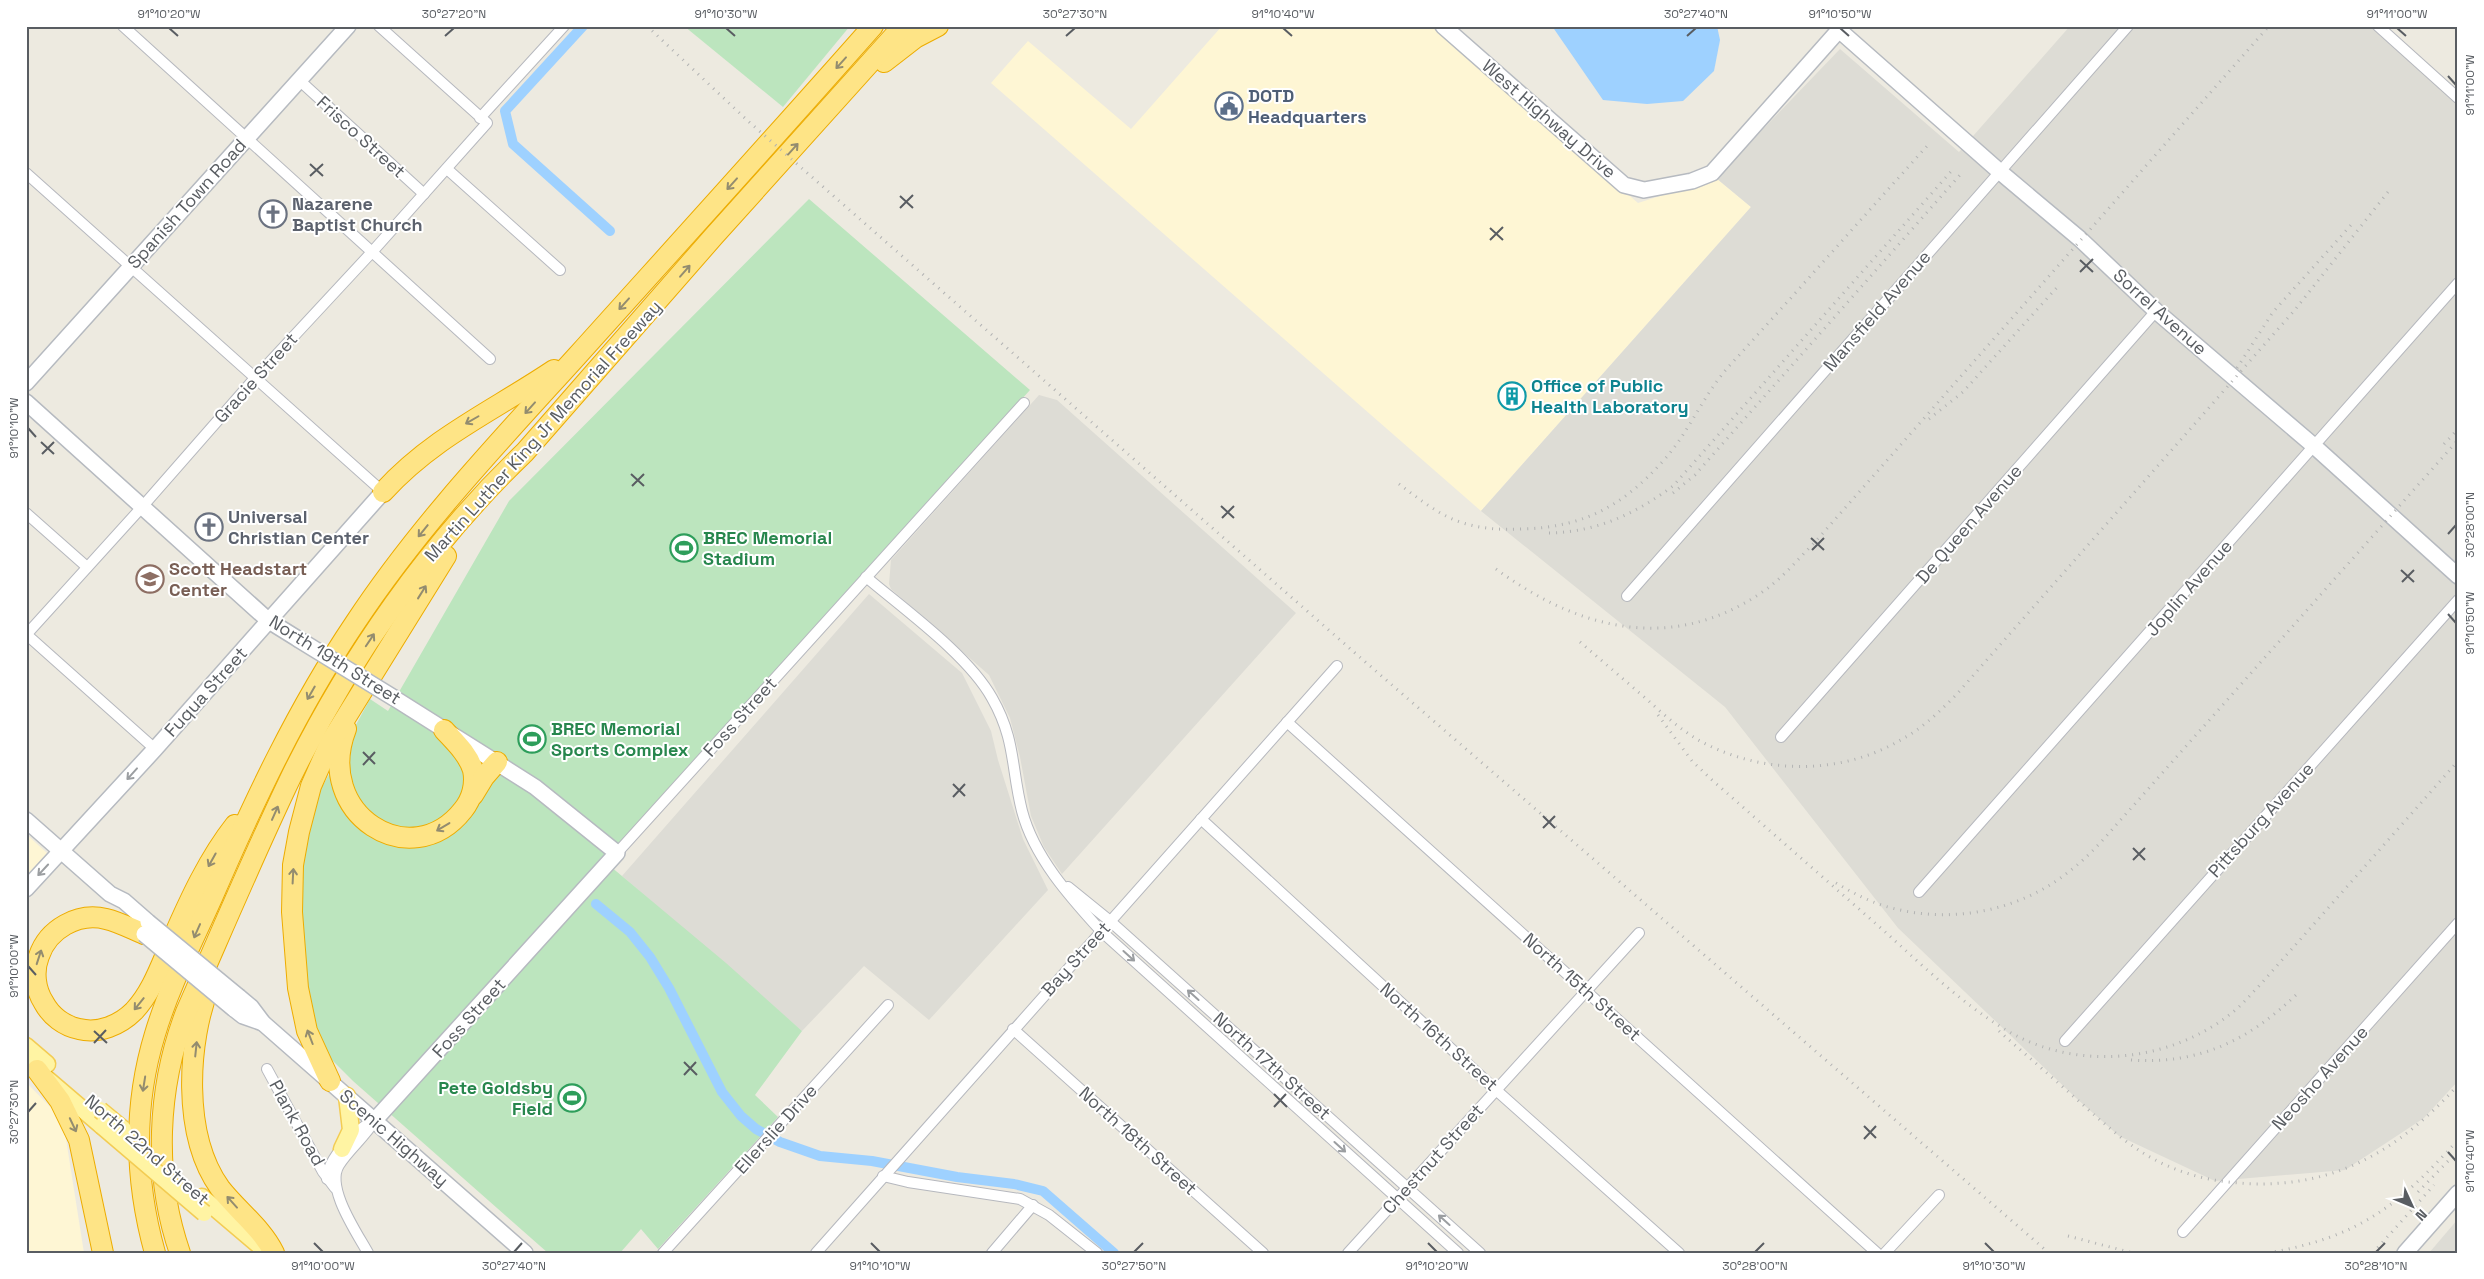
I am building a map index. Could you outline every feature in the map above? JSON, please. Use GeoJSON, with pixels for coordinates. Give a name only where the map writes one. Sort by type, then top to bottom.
{"type":"FeatureCollection","features":[{"type":"Feature","properties":{"kind":"highway","name":"Martin Luther King Jr Memorial Freeway"},"geometry":{"type":"LineString","coordinates":[[155,1253],[144,1209],[140,1171],[139,1124],[147,1066],[166,1002],[260,791],[306,701],[371,600],[443,506],[873,26]]}},
{"type":"Feature","properties":{"kind":"highway","name":"Martin Luther King Jr Memorial Freeway"},"geometry":{"type":"LineString","coordinates":[[180,1253],[170,1217],[163,1171],[162,1117],[168,1074],[184,1019],[255,857],[302,756],[366,646],[399,598],[454,527],[491,484],[525,452],[903,26]]}},
{"type":"Feature","properties":{"kind":"highway"},"geometry":{"type":"LineString","coordinates":[[840,97],[904,46],[938,26]]}},
{"type":"Feature","properties":{"kind":"highway"},"geometry":{"type":"LineString","coordinates":[[382,492],[407,466],[442,438],[529,387],[586,346]]}},
{"type":"Feature","properties":{"kind":"highway"},"geometry":{"type":"LineString","coordinates":[[330,1081],[312,1042],[300,1003],[292,934],[293,865],[303,814],[318,768],[337,729],[442,562],[470,524],[501,489],[525,452]]}},
{"type":"Feature","properties":{"kind":"highway"},"geometry":{"type":"LineString","coordinates":[[379,664],[354,711],[342,742],[339,766],[340,779],[350,804],[362,819],[374,827],[394,835],[408,837],[423,836],[442,828],[460,814],[496,762]]}},
{"type":"Feature","properties":{"kind":"highway"},"geometry":{"type":"LineString","coordinates":[[444,730],[466,756],[473,770],[474,783],[468,802]]}},
{"type":"Feature","properties":{"kind":"highway"},"geometry":{"type":"LineString","coordinates":[[146,928],[96,918],[76,920],[56,930],[44,943],[36,964],[36,980],[39,993],[48,1010],[71,1027],[91,1030],[118,1023],[134,1011],[153,984],[212,860],[228,834],[260,791]]}},
{"type":"Feature","properties":{"kind":"highway"},"geometry":{"type":"LineString","coordinates":[[255,857],[228,942],[208,991],[201,1017],[195,1054],[193,1118],[199,1146],[210,1172],[227,1196],[274,1253]]}},
{"type":"Feature","properties":{"kind":"highway"},"geometry":{"type":"LineString","coordinates":[[32,1065],[68,1115],[79,1140],[86,1162],[95,1224],[103,1253]]}},
{"type":"Feature","properties":{"kind":"main road","name":"North 22nd Street"},"geometry":{"type":"LineString","coordinates":[[26,1046],[101,1118]]}},
{"type":"Feature","properties":{"kind":"main road","name":"North 22nd Street"},"geometry":{"type":"LineString","coordinates":[[32,1065],[101,1118],[203,1205],[268,1253]]}},
{"type":"Feature","properties":{"kind":"main road"},"geometry":{"type":"LineString","coordinates":[[342,1149],[351,1130],[347,1096]]}},
{"type":"Feature","properties":{"kind":"main road","name":"North 22nd Street"},"geometry":{"type":"LineString","coordinates":[[203,1205],[250,1253]]}},
{"type":"Feature","properties":{"kind":"street"},"geometry":{"type":"LineString","coordinates":[[123,26],[490,359]]}},
{"type":"Feature","properties":{"kind":"street","name":"Spanish Town Road"},"geometry":{"type":"LineString","coordinates":[[26,383],[348,26]]}},
{"type":"Feature","properties":{"kind":"street"},"geometry":{"type":"LineString","coordinates":[[379,26],[484,121]]}},
{"type":"Feature","properties":{"kind":"street","name":"Gracie Street"},"geometry":{"type":"LineString","coordinates":[[26,634],[142,507],[255,378],[447,169],[484,121],[564,26]]}},
{"type":"Feature","properties":{"kind":"street","name":"West Highway Drive"},"geometry":{"type":"LineString","coordinates":[[1443,26],[1624,185],[1644,190],[1692,181],[1712,173],[1837,28]]}},
{"type":"Feature","properties":{"kind":"street","name":"Mansfield Avenue"},"geometry":{"type":"LineString","coordinates":[[1627,596],[2128,26]]}},
{"type":"Feature","properties":{"kind":"street"},"geometry":{"type":"LineString","coordinates":[[2378,26],[2458,98]]}},
{"type":"Feature","properties":{"kind":"street","name":"Sorrel Avenue"},"geometry":{"type":"LineString","coordinates":[[1837,28],[2080,240],[2156,311],[2314,446],[2458,576]]}},
{"type":"Feature","properties":{"kind":"street","name":"Frisco Street"},"geometry":{"type":"LineString","coordinates":[[299,80],[424,194]]}},
{"type":"Feature","properties":{"kind":"street"},"geometry":{"type":"LineString","coordinates":[[447,169],[560,270]]}},
{"type":"Feature","properties":{"kind":"street"},"geometry":{"type":"LineString","coordinates":[[26,172],[382,492]]}},
{"type":"Feature","properties":{"kind":"street","name":"Joplin Avenue"},"geometry":{"type":"LineString","coordinates":[[1919,892],[2458,283]]}},
{"type":"Feature","properties":{"kind":"street","name":"De Queen Avenue"},"geometry":{"type":"LineString","coordinates":[[1781,737],[2156,311]]}},
{"type":"Feature","properties":{"kind":"street","name":"North 19th Street"},"geometry":{"type":"LineString","coordinates":[[26,402],[269,621],[496,762],[547,796],[617,854]]}},
{"type":"Feature","properties":{"kind":"street","name":"Foss Street"},"geometry":{"type":"LineString","coordinates":[[375,1120],[1024,403]]}},
{"type":"Feature","properties":{"kind":"street","name":"Fuqua Street"},"geometry":{"type":"LineString","coordinates":[[26,889],[155,749],[382,492]]}},
{"type":"Feature","properties":{"kind":"street"},"geometry":{"type":"LineString","coordinates":[[26,513],[87,567]]}},
{"type":"Feature","properties":{"kind":"street","name":"North 17th Street"},"geometry":{"type":"LineString","coordinates":[[866,577],[960,658],[973,671],[991,696],[1003,720],[1012,746],[1020,803],[1025,821],[1044,860],[1073,900],[1101,931],[1458,1253]]}},
{"type":"Feature","properties":{"kind":"street","name":"Pittsburg Avenue"},"geometry":{"type":"LineString","coordinates":[[2065,1041],[2458,600]]}},
{"type":"Feature","properties":{"kind":"street"},"geometry":{"type":"LineString","coordinates":[[26,634],[155,749]]}},
{"type":"Feature","properties":{"kind":"street","name":"Bay Street"},"geometry":{"type":"LineString","coordinates":[[816,1253],[1337,666]]}},
{"type":"Feature","properties":{"kind":"street","name":"North 15th Street"},"geometry":{"type":"LineString","coordinates":[[1287,722],[1877,1253]]}},
{"type":"Feature","properties":{"kind":"street","name":"North 16th Street"},"geometry":{"type":"LineString","coordinates":[[1201,819],[1496,1090],[1679,1253]]}},
{"type":"Feature","properties":{"kind":"street","name":"Scenic Highway"},"geometry":{"type":"LineString","coordinates":[[26,820],[110,894],[118,908],[146,928],[236,1003],[243,1016],[263,1023],[525,1253]]}},
{"type":"Feature","properties":{"kind":"street","name":"North 17th Street"},"geometry":{"type":"LineString","coordinates":[[1061,882],[1110,921],[1480,1253]]}},
{"type":"Feature","properties":{"kind":"street","name":"Neosho Avenue"},"geometry":{"type":"LineString","coordinates":[[2182,1232],[2458,923]]}},
{"type":"Feature","properties":{"kind":"street","name":"Chestnut Street"},"geometry":{"type":"LineString","coordinates":[[1348,1253],[1639,933]]}},
{"type":"Feature","properties":{"kind":"street","name":"Ellerslie Drive"},"geometry":{"type":"LineString","coordinates":[[663,1253],[888,1005]]}},
{"type":"Feature","properties":{"kind":"street"},"geometry":{"type":"LineString","coordinates":[[1210,1029],[1220,1019]]}},
{"type":"Feature","properties":{"kind":"street","name":"North 18th Street"},"geometry":{"type":"LineString","coordinates":[[1013,1029],[1264,1253]]}},
{"type":"Feature","properties":{"kind":"street","name":"Plank Road"},"geometry":{"type":"LineString","coordinates":[[267,1069],[327,1176],[339,1193]]}},
{"type":"Feature","properties":{"kind":"street","name":"Plank Road"},"geometry":{"type":"LineString","coordinates":[[342,1206],[333,1197],[327,1176],[334,1159],[342,1149],[364,1125],[375,1120]]}},
{"type":"Feature","properties":{"kind":"street","name":"Plank Road"},"geometry":{"type":"LineString","coordinates":[[368,1253],[342,1206],[334,1180],[338,1167],[375,1120]]}},
{"type":"Feature","properties":{"kind":"street"},"geometry":{"type":"LineString","coordinates":[[886,1173],[908,1182],[1015,1197],[1033,1205],[1098,1253]]}},
{"type":"Feature","properties":{"kind":"street"},"geometry":{"type":"LineString","coordinates":[[2404,1253],[2458,1193]]}},
{"type":"Feature","properties":{"kind":"street"},"geometry":{"type":"LineString","coordinates":[[1885,1253],[1939,1195]]}},
{"type":"Feature","properties":{"kind":"street"},"geometry":{"type":"LineString","coordinates":[[992,1253],[1033,1205]]}},
{"type":"Feature","properties":{"kind":"shaded area"},"geometry":{"type":"Polygon","coordinates":[[[1222,26],[1433,26],[1638,203],[1716,178],[1751,207],[1481,511],[991,83],[1028,41],[1131,129],[1222,26]]]}},
{"type":"Feature","properties":{"kind":"shaded area"},"geometry":{"type":"Polygon","coordinates":[[[2070,26],[2378,26],[2458,98],[2458,1081],[2424,1118],[2345,1170],[2215,1181],[2119,1136],[2076,1098],[1898,928],[1725,707],[1481,511],[1751,207],[1716,178],[1840,49],[1959,152],[2070,26]]]}},
{"type":"Feature","properties":{"kind":"shaded area"},"geometry":{"type":"Polygon","coordinates":[[[1039,395],[1057,400],[1296,613],[1062,874],[1044,847],[1031,816],[1020,757],[1010,718],[989,675],[891,589],[889,584],[891,560],[1039,395]]]}},
{"type":"Feature","properties":{"kind":"shaded area"},"geometry":{"type":"Polygon","coordinates":[[[869,594],[962,673],[991,731],[998,760],[1023,839],[1048,890],[929,1020],[864,966],[802,1031],[622,876],[869,594]]]}},
{"type":"Feature","properties":{"kind":"shaded area"},"geometry":{"type":"Polygon","coordinates":[[[26,834],[47,853],[26,876],[26,834]]]}},
{"type":"Feature","properties":{"kind":"shaded area"},"geometry":{"type":"Polygon","coordinates":[[[26,1082],[63,1120],[84,1253],[26,1253],[26,1082]]]}},
{"type":"Feature","properties":{"kind":"shaded area"},"geometry":{"type":"Polygon","coordinates":[[[2458,1219],[2458,1253],[2429,1253],[2458,1219]]]}},
{"type":"Feature","properties":{"kind":"green space"},"geometry":{"type":"Polygon","coordinates":[[[684,26],[850,26],[783,107],[684,26]]]}},
{"type":"Feature","properties":{"kind":"green space","name":"BREC Memorial Sports Complex"},"geometry":{"type":"Polygon","coordinates":[[[809,199],[1030,390],[604,861],[726,963],[802,1031],[755,1095],[778,1117],[658,1249],[641,1229],[620,1253],[548,1253],[353,1081],[326,1054],[312,1015],[305,976],[301,922],[303,865],[309,811],[370,699],[388,711],[509,501],[809,199]]]}},
{"type":"Feature","properties":{"kind":"water"},"geometry":{"type":"Polygon","coordinates":[[[1552,26],[1717,26],[1720,40],[1714,71],[1683,101],[1647,104],[1603,100],[1552,26]]]}},
{"type":"Feature","properties":{"kind":"waterway"},"geometry":{"type":"LineString","coordinates":[[583,26],[505,111],[513,144],[610,231]]}},
{"type":"Feature","properties":{"kind":"waterway"},"geometry":{"type":"LineString","coordinates":[[596,904],[630,932],[650,957],[669,988],[722,1092],[741,1116],[756,1129],[780,1142],[820,1156],[872,1161],[957,1177],[1014,1184],[1043,1191],[1114,1253]]}},
{"type":"Feature","properties":{"kind":"railway"},"geometry":{"type":"LineString","coordinates":[[647,26],[748,121],[1355,653],[2049,1253]]}},
{"type":"Feature","properties":{"kind":"railway"},"geometry":{"type":"LineString","coordinates":[[1496,569],[1527,590],[1559,607],[1592,619],[1625,626],[1659,628],[1693,623],[1727,612],[1761,593],[1783,575],[1816,541],[2269,26]]}},
{"type":"Feature","properties":{"kind":"railway"},"geometry":{"type":"LineString","coordinates":[[1399,484],[1443,515],[1475,526],[1491,528],[1523,529],[1565,524],[1601,511],[1617,502],[1649,476],[1664,460],[1682,437],[1721,375],[1928,145]]}},
{"type":"Feature","properties":{"kind":"railway"},"geometry":{"type":"LineString","coordinates":[[1549,533],[1583,529],[1615,520],[1644,505],[1673,486],[1954,168]]}},
{"type":"Feature","properties":{"kind":"railway"},"geometry":{"type":"LineString","coordinates":[[1673,493],[1695,475],[1960,175]]}},
{"type":"Feature","properties":{"kind":"railway"},"geometry":{"type":"LineString","coordinates":[[1580,642],[1685,731],[1700,741],[1724,752],[1750,760],[1776,765],[1829,765],[1855,759],[1880,750],[1904,738],[1925,724],[1956,695],[2294,311],[2388,192]]}},
{"type":"Feature","properties":{"kind":"railway"},"geometry":{"type":"LineString","coordinates":[[2237,368],[2273,312],[2352,224]]}},
{"type":"Feature","properties":{"kind":"railway"},"geometry":{"type":"LineString","coordinates":[[1929,419],[1963,392],[2060,284]]}},
{"type":"Feature","properties":{"kind":"railway"},"geometry":{"type":"LineString","coordinates":[[2444,444],[2458,429]]}},
{"type":"Feature","properties":{"kind":"railway"},"geometry":{"type":"LineString","coordinates":[[1836,883],[1881,905],[1936,915],[1984,911],[2030,896],[2051,884],[2077,865],[2101,842],[2458,440]]}},
{"type":"Feature","properties":{"kind":"railway"},"geometry":{"type":"LineString","coordinates":[[1658,715],[1692,761],[1712,780],[1927,970],[1973,1008],[2006,1030],[2033,1043],[2062,1052],[2092,1056],[2122,1056],[2152,1051],[2181,1042],[2208,1029],[2233,1012],[2260,985],[2458,761]]}},
{"type":"Feature","properties":{"kind":"railway"},"geometry":{"type":"LineString","coordinates":[[2131,1060],[2179,1058],[2222,1046],[2260,1024],[2297,994]]}},
{"type":"Feature","properties":{"kind":"railway"},"geometry":{"type":"LineString","coordinates":[[1999,1031],[2104,1123],[2143,1153],[2163,1164],[2184,1172],[2228,1182],[2263,1184],[2296,1181],[2327,1175],[2355,1164],[2383,1150],[2409,1132],[2458,1085]]}},
{"type":"Feature","properties":{"kind":"railway"},"geometry":{"type":"LineString","coordinates":[[2268,1253],[2328,1238],[2374,1216],[2415,1184],[2458,1140]]}},
{"type":"Feature","properties":{"kind":"railway"},"geometry":{"type":"LineString","coordinates":[[2418,1192],[2453,1156]]}},
{"type":"Feature","properties":{"kind":"railway"},"geometry":{"type":"LineString","coordinates":[[2373,1253],[2434,1185]]}},
{"type":"Feature","properties":{"kind":"railway"},"geometry":{"type":"LineString","coordinates":[[2068,1236],[2133,1253]]}},
{"type":"Feature","properties":{"kind":"place","name":"DOTD Headquarters"},"geometry":{"type":"Point","coordinates":[1229,106]}},
{"type":"Feature","properties":{"kind":"place","name":"Nazarene Baptist Church"},"geometry":{"type":"Point","coordinates":[273,214]}},
{"type":"Feature","properties":{"kind":"place","name":"Office of Public Health Laboratory"},"geometry":{"type":"Point","coordinates":[1512,396]}},
{"type":"Feature","properties":{"kind":"place","name":"Universal Christian Center"},"geometry":{"type":"Point","coordinates":[209,527]}},
{"type":"Feature","properties":{"kind":"place","name":"BREC Memorial Stadium"},"geometry":{"type":"Point","coordinates":[684,548]}},
{"type":"Feature","properties":{"kind":"place","name":"Scott Headstart Center"},"geometry":{"type":"Point","coordinates":[150,579]}},
{"type":"Feature","properties":{"kind":"place","name":"BREC Memorial Sports Complex"},"geometry":{"type":"Point","coordinates":[532,739]}},
{"type":"Feature","properties":{"kind":"place","name":"Pete Goldsby Field"},"geometry":{"type":"Point","coordinates":[572,1098]}}]}
